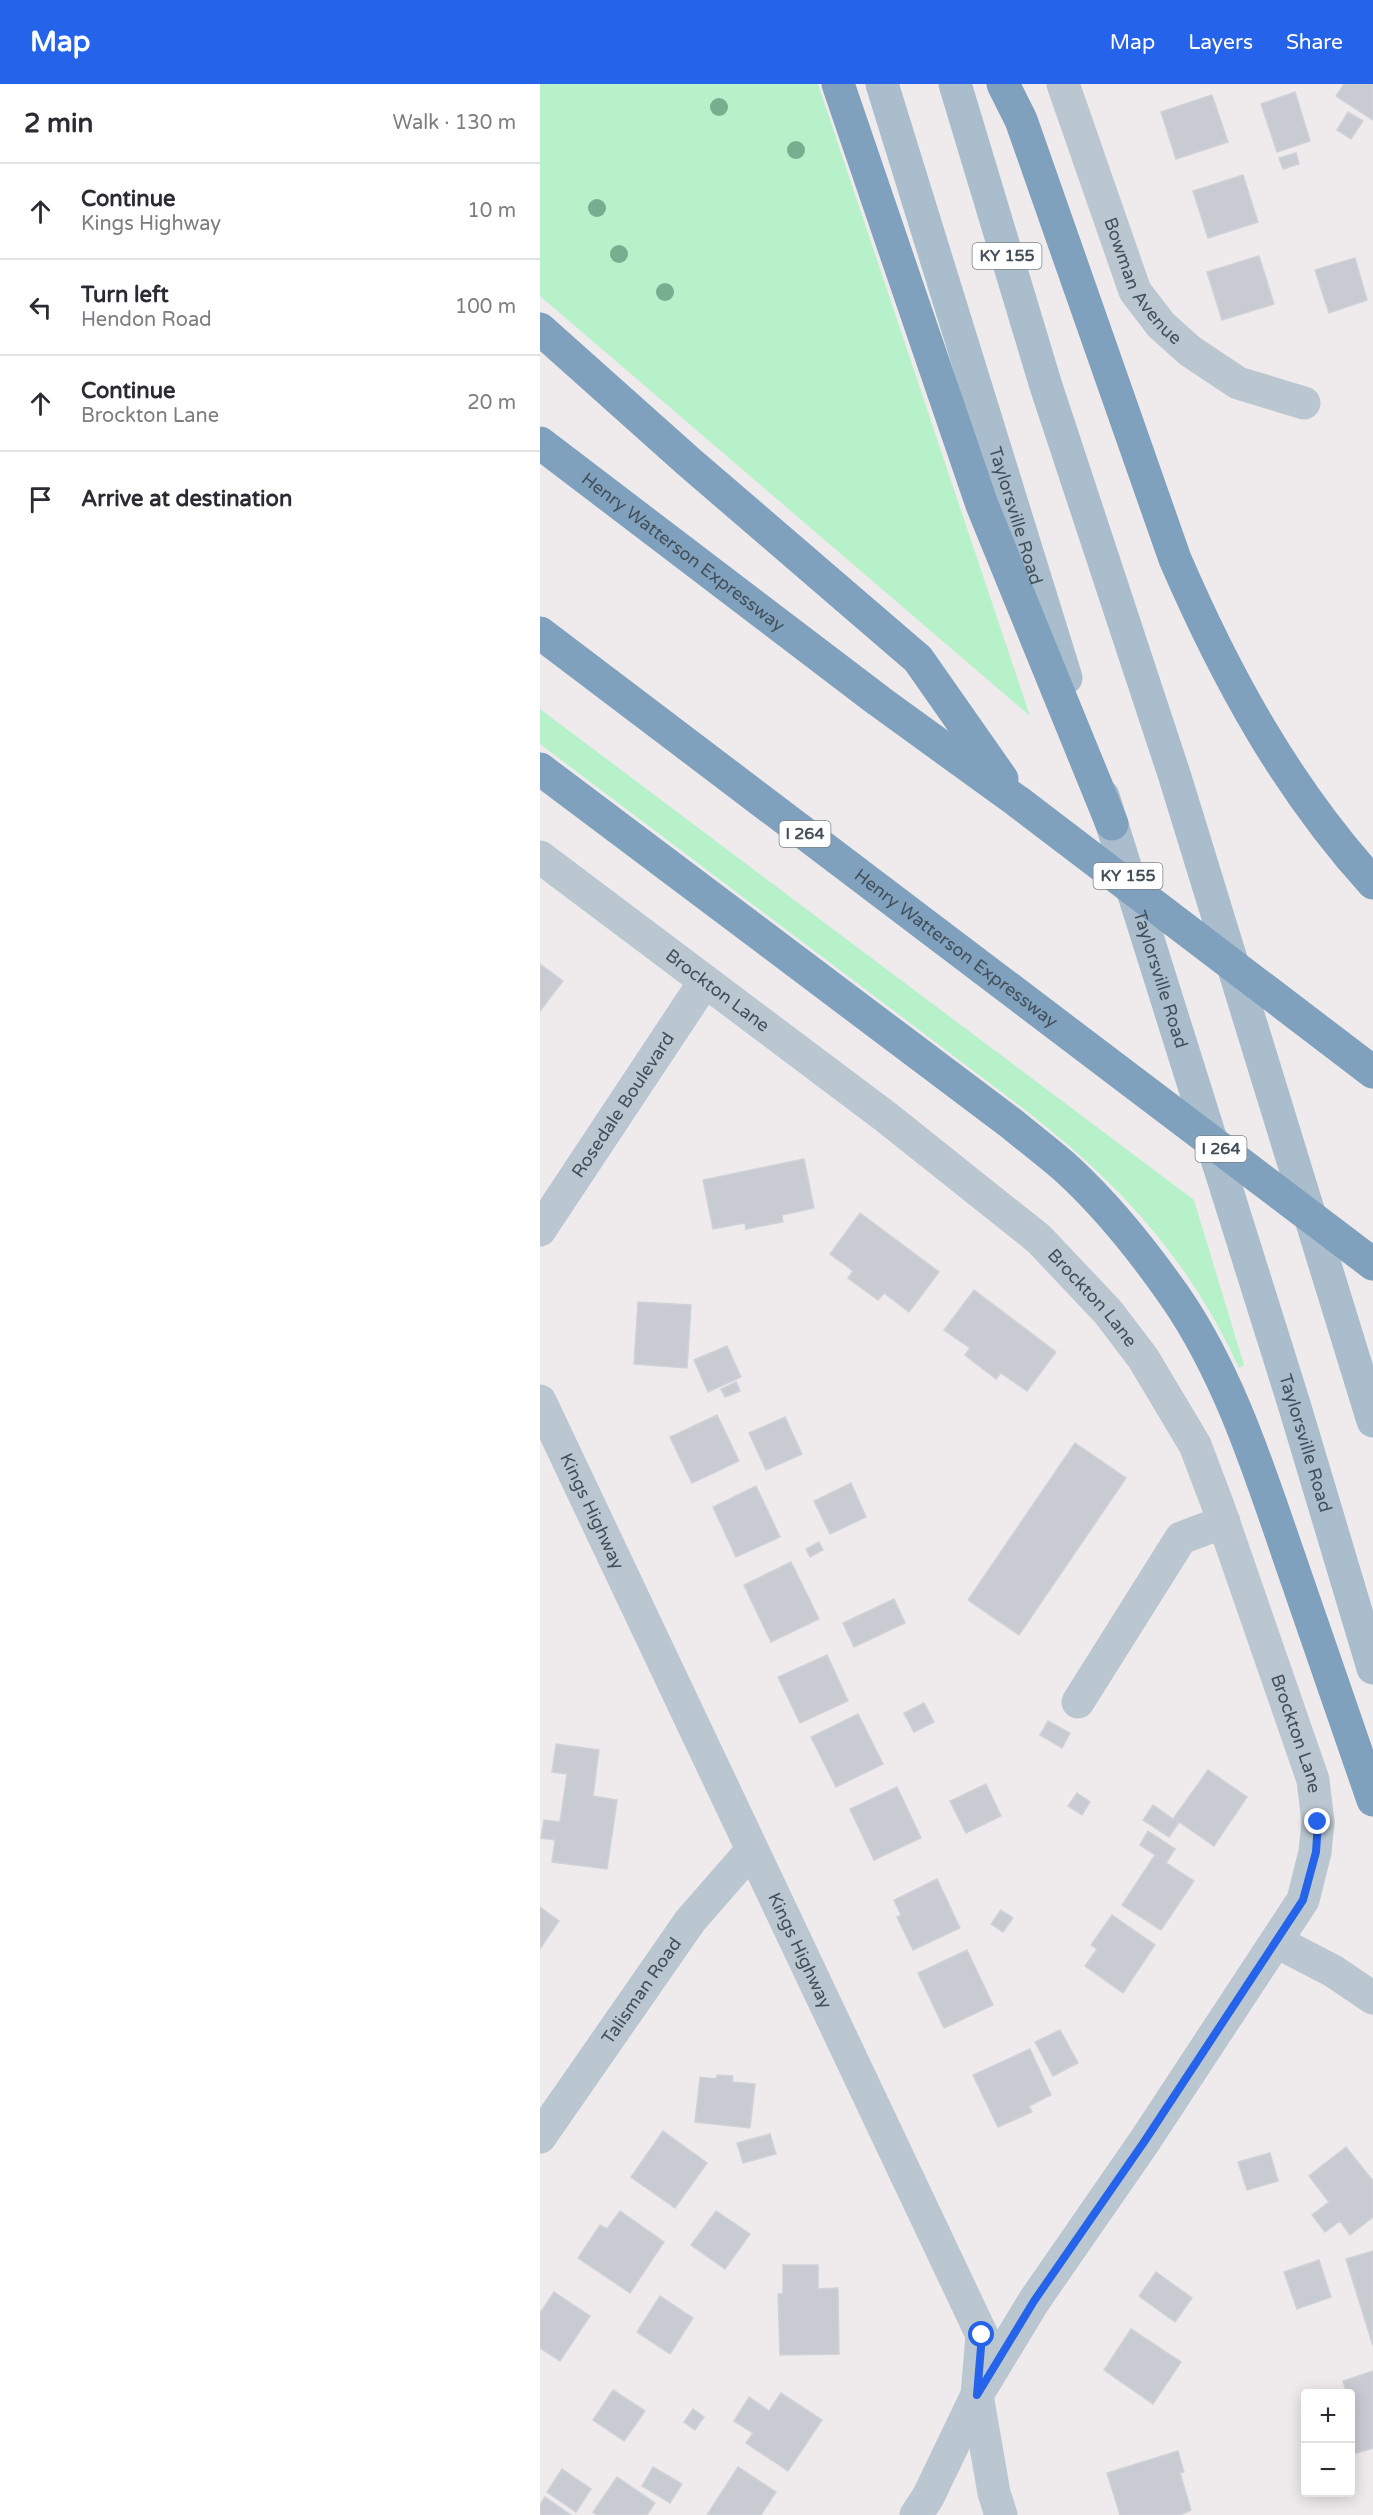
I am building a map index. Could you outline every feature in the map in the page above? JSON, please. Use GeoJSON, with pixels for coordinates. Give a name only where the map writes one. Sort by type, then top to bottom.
{"type":"FeatureCollection","features":[{"type":"Feature","properties":{"kind":"highway"},"geometry":{"type":"LineString","coordinates":[[838,84],[981,505],[1112,824]]}},
{"type":"Feature","properties":{"kind":"highway"},"geometry":{"type":"LineString","coordinates":[[1003,84],[1021,120],[1175,559],[1203,625],[1238,692],[1286,772],[1316,815],[1373,883]]}},
{"type":"Feature","properties":{"kind":"highway"},"geometry":{"type":"LineString","coordinates":[[540,329],[689,462],[918,659],[1017,801]]}},
{"type":"Feature","properties":{"kind":"highway","name":"Henry Watterson Expressway"},"geometry":{"type":"LineString","coordinates":[[540,443],[1363,1064]]}},
{"type":"Feature","properties":{"kind":"highway","name":"Henry Watterson Expressway"},"geometry":{"type":"LineString","coordinates":[[540,633],[1373,1264]]}},
{"type":"Feature","properties":{"kind":"highway"},"geometry":{"type":"LineString","coordinates":[[540,770],[1012,1124],[1068,1170],[1106,1208],[1141,1250],[1177,1299],[1207,1348],[1234,1408],[1260,1472],[1373,1800]]}},
{"type":"Feature","properties":{"kind":"main road","name":"Taylorsville Road"},"geometry":{"type":"LineString","coordinates":[[882,84],[1294,1404],[1373,1668]]}},
{"type":"Feature","properties":{"kind":"main road","name":"KY 155"},"geometry":{"type":"LineString","coordinates":[[955,84],[1046,386],[1176,777],[1373,1421]]}},
{"type":"Feature","properties":{"kind":"street","name":"Bowman Avenue"},"geometry":{"type":"LineString","coordinates":[[1063,84],[1135,291],[1161,325],[1190,351],[1238,383],[1304,403]]}},
{"type":"Feature","properties":{"kind":"street","name":"Brockton Lane"},"geometry":{"type":"LineString","coordinates":[[540,857],[886,1118],[1039,1239],[1108,1312],[1143,1358],[1195,1445],[1313,1780],[1318,1822],[1316,1852],[1303,1900],[1144,2142],[1034,2301],[977,2395],[928,2497],[916,2515]]}},
{"type":"Feature","properties":{"kind":"street","name":"Rosedale Boulevard"},"geometry":{"type":"LineString","coordinates":[[540,1230],[705,981]]}},
{"type":"Feature","properties":{"kind":"street","name":"Kings Highway"},"geometry":{"type":"LineString","coordinates":[[540,1401],[982,2335],[977,2395],[994,2493],[1001,2515]]}},
{"type":"Feature","properties":{"kind":"street"},"geometry":{"type":"LineString","coordinates":[[1078,1702],[1181,1538],[1224,1522]]}},
{"type":"Feature","properties":{"kind":"street","name":"Talisman Road"},"geometry":{"type":"LineString","coordinates":[[540,2137],[690,1921],[751,1851]]}},
{"type":"Feature","properties":{"kind":"street"},"geometry":{"type":"LineString","coordinates":[[1277,1942],[1333,1971],[1373,1998]]}},
{"type":"Feature","properties":{"kind":"green space"},"geometry":{"type":"Polygon","coordinates":[[[540,84],[818,84],[1030,716],[540,296],[540,84]]]}},
{"type":"Feature","properties":{"kind":"green space"},"geometry":{"type":"Polygon","coordinates":[[[540,709],[1194,1200],[1244,1365],[1239,1368],[1219,1328],[1174,1257],[1120,1194],[1090,1165],[1024,1109],[540,744],[540,709]]]}},
{"type":"Feature","properties":{"kind":"building"},"geometry":{"type":"Polygon","coordinates":[[[1344,84],[1373,84],[1373,120],[1336,96],[1344,84]]]}},
{"type":"Feature","properties":{"kind":"building"},"geometry":{"type":"Polygon","coordinates":[[[1295,92],[1310,141],[1277,152],[1261,104],[1295,92]]]}},
{"type":"Feature","properties":{"kind":"building"},"geometry":{"type":"Polygon","coordinates":[[[1212,95],[1228,142],[1176,159],[1161,112],[1212,95]]]}},
{"type":"Feature","properties":{"kind":"building"},"geometry":{"type":"Polygon","coordinates":[[[1348,112],[1363,121],[1351,139],[1337,130],[1348,112]]]}},
{"type":"Feature","properties":{"kind":"building"},"geometry":{"type":"Polygon","coordinates":[[[1296,153],[1299,164],[1283,169],[1279,158],[1296,153]]]}},
{"type":"Feature","properties":{"kind":"building"},"geometry":{"type":"Polygon","coordinates":[[[1243,175],[1258,222],[1208,238],[1193,191],[1243,175]]]}},
{"type":"Feature","properties":{"kind":"building"},"geometry":{"type":"Polygon","coordinates":[[[1259,256],[1274,304],[1222,320],[1207,272],[1259,256]]]}},
{"type":"Feature","properties":{"kind":"building"},"geometry":{"type":"Polygon","coordinates":[[[1355,258],[1367,300],[1329,313],[1315,270],[1355,258]]]}},
{"type":"Feature","properties":{"kind":"building"},"geometry":{"type":"Polygon","coordinates":[[[540,964],[563,981],[540,1011],[540,964]]]}},
{"type":"Feature","properties":{"kind":"building"},"geometry":{"type":"Polygon","coordinates":[[[804,1159],[814,1208],[782,1215],[783,1222],[746,1229],[745,1223],[713,1229],[703,1180],[804,1159]]]}},
{"type":"Feature","properties":{"kind":"building"},"geometry":{"type":"Polygon","coordinates":[[[860,1213],[939,1272],[909,1312],[884,1293],[878,1300],[848,1278],[853,1271],[830,1254],[860,1213]]]}},
{"type":"Feature","properties":{"kind":"building"},"geometry":{"type":"Polygon","coordinates":[[[974,1290],[1056,1352],[1027,1391],[1001,1373],[996,1379],[965,1355],[970,1348],[944,1330],[974,1290]]]}},
{"type":"Feature","properties":{"kind":"building"},"geometry":{"type":"Polygon","coordinates":[[[638,1302],[691,1305],[687,1368],[634,1364],[638,1302]]]}},
{"type":"Feature","properties":{"kind":"building"},"geometry":{"type":"Polygon","coordinates":[[[727,1346],[741,1377],[708,1392],[694,1360],[727,1346]]]}},
{"type":"Feature","properties":{"kind":"building"},"geometry":{"type":"Polygon","coordinates":[[[736,1382],[740,1391],[725,1397],[721,1389],[736,1382]]]}},
{"type":"Feature","properties":{"kind":"building"},"geometry":{"type":"Polygon","coordinates":[[[717,1415],[739,1461],[692,1483],[670,1437],[717,1415]]]}},
{"type":"Feature","properties":{"kind":"building"},"geometry":{"type":"Polygon","coordinates":[[[785,1417],[802,1454],[766,1470],[749,1433],[785,1417]]]}},
{"type":"Feature","properties":{"kind":"building"},"geometry":{"type":"Polygon","coordinates":[[[1075,1443],[1126,1478],[1019,1635],[968,1600],[1075,1443]]]}},
{"type":"Feature","properties":{"kind":"building"},"geometry":{"type":"Polygon","coordinates":[[[851,1483],[866,1517],[830,1534],[814,1501],[851,1483]]]}},
{"type":"Feature","properties":{"kind":"building"},"geometry":{"type":"Polygon","coordinates":[[[756,1486],[780,1537],[736,1557],[713,1507],[756,1486]]]}},
{"type":"Feature","properties":{"kind":"building"},"geometry":{"type":"Polygon","coordinates":[[[819,1542],[823,1550],[810,1557],[806,1549],[819,1542]]]}},
{"type":"Feature","properties":{"kind":"building"},"geometry":{"type":"Polygon","coordinates":[[[791,1562],[819,1619],[771,1642],[744,1585],[791,1562]]]}},
{"type":"Feature","properties":{"kind":"building"},"geometry":{"type":"Polygon","coordinates":[[[894,1599],[905,1623],[854,1647],[843,1623],[894,1599]]]}},
{"type":"Feature","properties":{"kind":"building"},"geometry":{"type":"Polygon","coordinates":[[[827,1655],[848,1701],[800,1723],[778,1677],[827,1655]]]}},
{"type":"Feature","properties":{"kind":"building"},"geometry":{"type":"Polygon","coordinates":[[[924,1703],[934,1722],[914,1732],[904,1713],[924,1703]]]}},
{"type":"Feature","properties":{"kind":"building"},"geometry":{"type":"Polygon","coordinates":[[[858,1714],[883,1764],[836,1787],[811,1737],[858,1714]]]}},
{"type":"Feature","properties":{"kind":"building"},"geometry":{"type":"Polygon","coordinates":[[[1048,1721],[1070,1733],[1062,1748],[1040,1735],[1048,1721]]]}},
{"type":"Feature","properties":{"kind":"building"},"geometry":{"type":"Polygon","coordinates":[[[556,1744],[599,1750],[593,1796],[617,1800],[607,1869],[552,1862],[555,1840],[541,1838],[544,1820],[560,1822],[567,1774],[552,1772],[556,1744]]]}},
{"type":"Feature","properties":{"kind":"building"},"geometry":{"type":"Polygon","coordinates":[[[1208,1770],[1247,1797],[1214,1846],[1179,1822],[1169,1837],[1143,1820],[1153,1805],[1173,1819],[1208,1770]]]}},
{"type":"Feature","properties":{"kind":"building"},"geometry":{"type":"Polygon","coordinates":[[[986,1784],[1001,1816],[966,1833],[950,1801],[986,1784]]]}},
{"type":"Feature","properties":{"kind":"building"},"geometry":{"type":"Polygon","coordinates":[[[897,1787],[921,1838],[874,1860],[850,1809],[897,1787]]]}},
{"type":"Feature","properties":{"kind":"building"},"geometry":{"type":"Polygon","coordinates":[[[1077,1793],[1090,1802],[1082,1815],[1068,1806],[1077,1793]]]}},
{"type":"Feature","properties":{"kind":"building"},"geometry":{"type":"Polygon","coordinates":[[[1148,1831],[1175,1849],[1166,1863],[1194,1881],[1161,1930],[1122,1905],[1155,1855],[1140,1845],[1148,1831]]]}},
{"type":"Feature","properties":{"kind":"building"},"geometry":{"type":"Polygon","coordinates":[[[937,1879],[960,1928],[913,1950],[897,1917],[901,1915],[894,1900],[937,1879]]]}},
{"type":"Feature","properties":{"kind":"building"},"geometry":{"type":"Polygon","coordinates":[[[540,1907],[559,1921],[540,1949],[540,1907]]]}},
{"type":"Feature","properties":{"kind":"building"},"geometry":{"type":"Polygon","coordinates":[[[1001,1910],[1013,1918],[1003,1932],[991,1924],[1001,1910]]]}},
{"type":"Feature","properties":{"kind":"building"},"geometry":{"type":"Polygon","coordinates":[[[1112,1915],[1155,1945],[1123,1993],[1085,1966],[1097,1949],[1091,1945],[1112,1915]]]}},
{"type":"Feature","properties":{"kind":"building"},"geometry":{"type":"Polygon","coordinates":[[[967,1950],[993,2005],[944,2028],[918,1973],[967,1950]]]}},
{"type":"Feature","properties":{"kind":"building"},"geometry":{"type":"Polygon","coordinates":[[[1060,2030],[1078,2063],[1053,2076],[1035,2042],[1060,2030]]]}},
{"type":"Feature","properties":{"kind":"building"},"geometry":{"type":"Polygon","coordinates":[[[1030,2049],[1051,2095],[1029,2106],[1032,2112],[998,2127],[973,2075],[1030,2049]]]}},
{"type":"Feature","properties":{"kind":"building"},"geometry":{"type":"Polygon","coordinates":[[[717,2075],[733,2076],[732,2082],[755,2084],[750,2128],[695,2122],[700,2077],[716,2079],[717,2075]]]}},
{"type":"Feature","properties":{"kind":"building"},"geometry":{"type":"Polygon","coordinates":[[[663,2131],[707,2163],[675,2208],[631,2177],[663,2131]]]}},
{"type":"Feature","properties":{"kind":"building"},"geometry":{"type":"Polygon","coordinates":[[[770,2134],[776,2154],[743,2163],[737,2143],[770,2134]]]}},
{"type":"Feature","properties":{"kind":"building"},"geometry":{"type":"Polygon","coordinates":[[[1346,2147],[1373,2181],[1373,2217],[1350,2235],[1340,2221],[1325,2232],[1312,2215],[1329,2202],[1309,2176],[1346,2147]]]}},
{"type":"Feature","properties":{"kind":"building"},"geometry":{"type":"Polygon","coordinates":[[[1270,2153],[1278,2181],[1247,2190],[1238,2162],[1270,2153]]]}},
{"type":"Feature","properties":{"kind":"building"},"geometry":{"type":"Polygon","coordinates":[[[620,2211],[664,2242],[630,2293],[578,2258],[600,2225],[607,2229],[620,2211]]]}},
{"type":"Feature","properties":{"kind":"building"},"geometry":{"type":"Polygon","coordinates":[[[716,2211],[750,2234],[725,2269],[691,2245],[716,2211]]]}},
{"type":"Feature","properties":{"kind":"building"},"geometry":{"type":"Polygon","coordinates":[[[1373,2251],[1373,2346],[1346,2259],[1373,2251]]]}},
{"type":"Feature","properties":{"kind":"building"},"geometry":{"type":"Polygon","coordinates":[[[1319,2260],[1331,2297],[1297,2309],[1284,2272],[1319,2260]]]}},
{"type":"Feature","properties":{"kind":"building"},"geometry":{"type":"Polygon","coordinates":[[[783,2265],[818,2265],[818,2289],[838,2288],[839,2354],[780,2355],[778,2294],[783,2294],[783,2265]]]}},
{"type":"Feature","properties":{"kind":"building"},"geometry":{"type":"Polygon","coordinates":[[[1156,2272],[1192,2298],[1175,2322],[1139,2296],[1156,2272]]]}},
{"type":"Feature","properties":{"kind":"building"},"geometry":{"type":"Polygon","coordinates":[[[554,2292],[590,2316],[560,2361],[540,2348],[540,2313],[554,2292]]]}},
{"type":"Feature","properties":{"kind":"building"},"geometry":{"type":"Polygon","coordinates":[[[660,2296],[693,2318],[670,2354],[637,2332],[660,2296]]]}},
{"type":"Feature","properties":{"kind":"building"},"geometry":{"type":"Polygon","coordinates":[[[1131,2329],[1181,2362],[1153,2404],[1104,2370],[1131,2329]]]}},
{"type":"Feature","properties":{"kind":"building"},"geometry":{"type":"Polygon","coordinates":[[[1373,2371],[1373,2448],[1355,2453],[1355,2389],[1345,2389],[1343,2381],[1373,2371]]]}},
{"type":"Feature","properties":{"kind":"building"},"geometry":{"type":"Polygon","coordinates":[[[613,2390],[645,2411],[624,2441],[593,2420],[613,2390]]]}},
{"type":"Feature","properties":{"kind":"building"},"geometry":{"type":"Polygon","coordinates":[[[781,2393],[822,2420],[788,2471],[746,2443],[753,2433],[734,2421],[749,2397],[769,2411],[781,2393]]]}},
{"type":"Feature","properties":{"kind":"building"},"geometry":{"type":"Polygon","coordinates":[[[693,2409],[704,2417],[695,2430],[684,2422],[693,2409]]]}},
{"type":"Feature","properties":{"kind":"building"},"geometry":{"type":"Polygon","coordinates":[[[1178,2451],[1184,2472],[1180,2473],[1191,2510],[1180,2515],[1120,2515],[1107,2473],[1178,2451]]]}},
{"type":"Feature","properties":{"kind":"building"},"geometry":{"type":"Polygon","coordinates":[[[653,2467],[682,2484],[670,2503],[642,2486],[653,2467]]]}},
{"type":"Feature","properties":{"kind":"building"},"geometry":{"type":"Polygon","coordinates":[[[738,2467],[776,2492],[761,2515],[707,2515],[738,2467]]]}},
{"type":"Feature","properties":{"kind":"building"},"geometry":{"type":"Polygon","coordinates":[[[562,2469],[591,2489],[576,2512],[547,2492],[562,2469]]]}},
{"type":"Feature","properties":{"kind":"building"},"geometry":{"type":"Polygon","coordinates":[[[617,2477],[655,2503],[647,2515],[597,2515],[593,2512],[617,2477]]]}},
{"type":"Feature","properties":{"kind":"building"},"geometry":{"type":"Polygon","coordinates":[[[545,2497],[571,2515],[540,2515],[540,2505],[545,2497]]]}},
{"type":"Feature","properties":{"kind":"route"},"geometry":{"type":"LineString","coordinates":[[982,2335],[977,2395],[1034,2301],[1144,2142],[1303,1900],[1316,1852],[1318,1822]]}}]}
